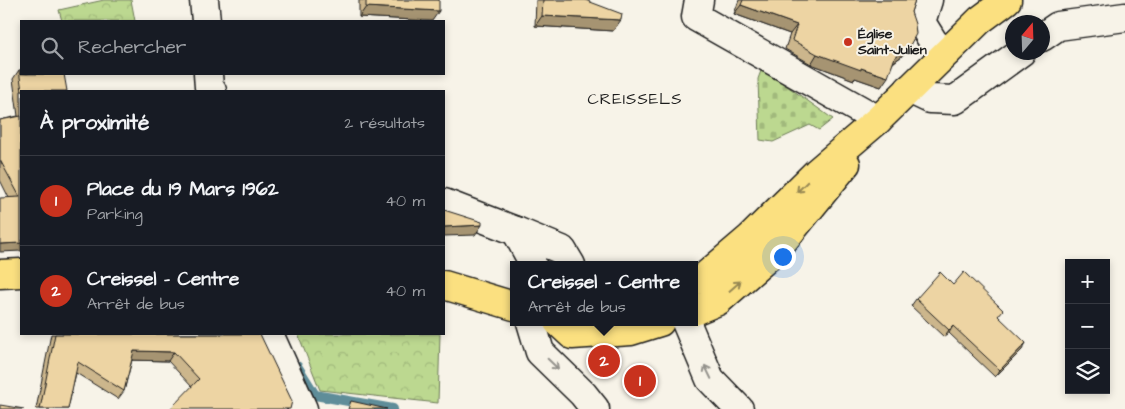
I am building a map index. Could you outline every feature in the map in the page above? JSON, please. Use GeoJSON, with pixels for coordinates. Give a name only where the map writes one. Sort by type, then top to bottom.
{"type":"FeatureCollection","features":[{"type":"Feature","properties":{"kind":"main road"},"geometry":{"type":"LineString","coordinates":[[698,280],[703,278],[750,238],[817,172],[878,120],[980,20],[1007,0]]}},
{"type":"Feature","properties":{"kind":"main road"},"geometry":{"type":"LineString","coordinates":[[698,309],[718,301],[775,251],[833,181],[878,120]]}},
{"type":"Feature","properties":{"kind":"main road"},"geometry":{"type":"LineString","coordinates":[[0,274],[20,273]]}},
{"type":"Feature","properties":{"kind":"main road"},"geometry":{"type":"LineString","coordinates":[[445,285],[510,305]]}},
{"type":"Feature","properties":{"kind":"main road"},"geometry":{"type":"LineString","coordinates":[[562,326],[572,335],[632,331],[648,326]]}},
{"type":"Feature","properties":{"kind":"street"},"geometry":{"type":"LineString","coordinates":[[204,0],[206,20]]}},
{"type":"Feature","properties":{"kind":"street"},"geometry":{"type":"LineString","coordinates":[[699,0],[696,17],[878,120]]}},
{"type":"Feature","properties":{"kind":"street"},"geometry":{"type":"LineString","coordinates":[[928,0],[921,22],[934,43],[948,52]]}},
{"type":"Feature","properties":{"kind":"street"},"geometry":{"type":"LineString","coordinates":[[1050,32],[1058,26],[1125,17]]}},
{"type":"Feature","properties":{"kind":"street"},"geometry":{"type":"LineString","coordinates":[[909,89],[930,99],[955,100],[1010,60]]}},
{"type":"Feature","properties":{"kind":"street"},"geometry":{"type":"LineString","coordinates":[[208,75],[208,87],[211,90]]}},
{"type":"Feature","properties":{"kind":"street"},"geometry":{"type":"LineString","coordinates":[[445,203],[562,250],[569,261]]}},
{"type":"Feature","properties":{"kind":"street"},"geometry":{"type":"LineString","coordinates":[[516,231],[531,261]]}},
{"type":"Feature","properties":{"kind":"street"},"geometry":{"type":"LineString","coordinates":[[532,326],[540,352],[583,394],[595,409]]}},
{"type":"Feature","properties":{"kind":"street"},"geometry":{"type":"LineString","coordinates":[[688,326],[710,378],[739,409]]}},
{"type":"Feature","properties":{"kind":"street"},"geometry":{"type":"LineString","coordinates":[[269,335],[303,409]]}},
{"type":"Feature","properties":{"kind":"green space"},"geometry":{"type":"Polygon","coordinates":[[[104,0],[131,0],[135,20],[62,20],[59,10],[104,0]]]}},
{"type":"Feature","properties":{"kind":"green space"},"geometry":{"type":"Polygon","coordinates":[[[762,68],[833,119],[819,130],[810,125],[773,142],[760,140],[758,79],[762,68]]]}},
{"type":"Feature","properties":{"kind":"green space"},"geometry":{"type":"Polygon","coordinates":[[[298,335],[440,335],[438,403],[320,390],[298,335]]]}},
{"type":"Feature","properties":{"kind":"building"},"geometry":{"type":"Polygon","coordinates":[[[366,0],[439,0],[439,11],[366,7],[366,0]]]}},
{"type":"Feature","properties":{"kind":"building"},"geometry":{"type":"Polygon","coordinates":[[[543,0],[585,0],[622,14],[621,20],[542,16],[543,0]]]}},
{"type":"Feature","properties":{"kind":"building","name":"Église Saint-Julien"},"geometry":{"type":"Polygon","coordinates":[[[743,0],[915,0],[911,12],[916,34],[909,47],[895,57],[888,77],[861,68],[861,70],[817,54],[792,40],[797,25],[741,5],[743,0]]]}},
{"type":"Feature","properties":{"kind":"building"},"geometry":{"type":"Polygon","coordinates":[[[19,70],[20,75],[64,75],[67,90],[22,90],[19,70]]]}},
{"type":"Feature","properties":{"kind":"building"},"geometry":{"type":"Polygon","coordinates":[[[20,116],[20,197],[0,160],[0,120],[20,116]]]}},
{"type":"Feature","properties":{"kind":"building"},"geometry":{"type":"Polygon","coordinates":[[[20,197],[20,243],[0,244],[0,198],[20,197]]]}},
{"type":"Feature","properties":{"kind":"building"},"geometry":{"type":"Polygon","coordinates":[[[445,210],[482,222],[482,225],[445,227],[445,210]]]}},
{"type":"Feature","properties":{"kind":"building"},"geometry":{"type":"Polygon","coordinates":[[[940,272],[953,285],[964,272],[1003,310],[998,316],[1026,343],[1000,370],[953,326],[949,330],[916,299],[940,272]]]}},
{"type":"Feature","properties":{"kind":"building"},"geometry":{"type":"Polygon","coordinates":[[[55,335],[260,335],[292,401],[290,409],[170,409],[199,379],[174,352],[134,351],[124,391],[78,362],[68,409],[40,409],[55,335]]]}},
{"type":"Feature","properties":{"kind":"building"},"geometry":{"type":"Polygon","coordinates":[[[351,401],[387,409],[348,409],[351,401]]]}},
{"type":"Feature","properties":{"kind":"building"},"geometry":{"type":"Polygon","coordinates":[[[0,405],[24,409],[0,409],[0,405]]]}},
{"type":"Feature","properties":{"kind":"waterway"},"geometry":{"type":"LineString","coordinates":[[297,366],[315,395],[393,409]]}},
{"type":"Feature","properties":{"kind":"place","name":"Église Saint-Julien"},"geometry":{"type":"Point","coordinates":[848,42]}},
{"type":"Feature","properties":{"kind":"place","name":"Creissel - Centre"},"geometry":{"type":"Point","coordinates":[604,361]}},
{"type":"Feature","properties":{"kind":"place","name":"Place du 19 Mars 1962"},"geometry":{"type":"Point","coordinates":[640,381]}},
{"type":"Feature","properties":{"kind":"district","name":"CREISSELS"},"geometry":{"type":"Point","coordinates":[635,99]}}]}
